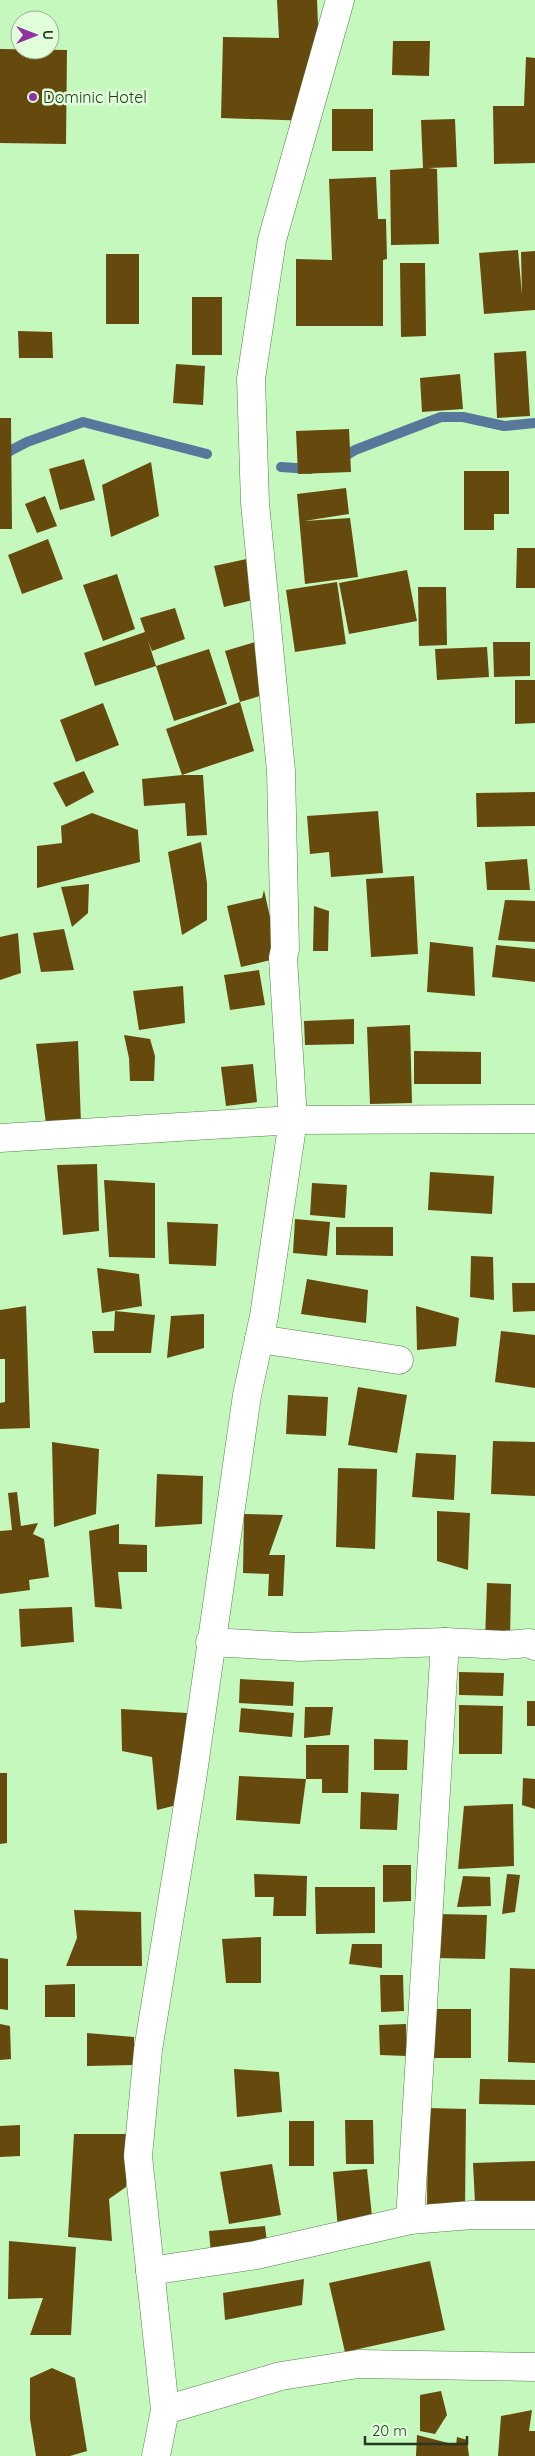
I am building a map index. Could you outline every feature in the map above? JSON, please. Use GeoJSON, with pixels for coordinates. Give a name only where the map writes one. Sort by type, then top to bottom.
{"type":"FeatureCollection","features":[{"type":"Feature","properties":{"kind":"street"},"geometry":{"type":"LineString","coordinates":[[156,2456],[165,2410],[138,2156],[148,2050],[192,1780],[246,1395],[259,1339],[293,1120],[283,958],[285,949],[281,771],[255,503],[250,379],[272,240],[340,0]]}},
{"type":"Feature","properties":{"kind":"street"},"geometry":{"type":"LineString","coordinates":[[0,1138],[293,1120],[535,1119]]}},
{"type":"Feature","properties":{"kind":"street"},"geometry":{"type":"LineString","coordinates":[[259,1339],[399,1360]]}},
{"type":"Feature","properties":{"kind":"street"},"geometry":{"type":"LineString","coordinates":[[210,1642],[300,1647],[445,1642],[504,1645],[528,1643],[535,1646]]}},
{"type":"Feature","properties":{"kind":"street"},"geometry":{"type":"LineString","coordinates":[[410,2220],[445,1642]]}},
{"type":"Feature","properties":{"kind":"street"},"geometry":{"type":"LineString","coordinates":[[150,2271],[256,2255],[410,2220],[472,2215],[535,2215]]}},
{"type":"Feature","properties":{"kind":"street"},"geometry":{"type":"LineString","coordinates":[[165,2410],[281,2376],[358,2364],[535,2367]]}},
{"type":"Feature","properties":{"kind":"building"},"geometry":{"type":"Polygon","coordinates":[[[277,0],[317,0],[319,48],[312,121],[221,118],[223,37],[279,38],[277,0]]]}},
{"type":"Feature","properties":{"kind":"building"},"geometry":{"type":"Polygon","coordinates":[[[393,41],[430,41],[429,76],[392,75],[393,41]]]}},
{"type":"Feature","properties":{"kind":"building","name":"Dominic Hotel"},"geometry":{"type":"Polygon","coordinates":[[[0,49],[10,49],[10,60],[60,60],[60,50],[67,50],[66,144],[0,143],[0,49]]]}},
{"type":"Feature","properties":{"kind":"building"},"geometry":{"type":"Polygon","coordinates":[[[526,57],[535,58],[535,163],[494,164],[493,106],[524,106],[526,57]]]}},
{"type":"Feature","properties":{"kind":"building"},"geometry":{"type":"Polygon","coordinates":[[[332,109],[373,109],[373,151],[332,151],[332,109]]]}},
{"type":"Feature","properties":{"kind":"building"},"geometry":{"type":"Polygon","coordinates":[[[455,119],[457,167],[428,168],[437,169],[439,244],[391,245],[390,170],[423,168],[421,120],[455,119]]]}},
{"type":"Feature","properties":{"kind":"building"},"geometry":{"type":"Polygon","coordinates":[[[376,177],[378,219],[386,219],[387,259],[383,260],[383,326],[296,326],[296,259],[332,260],[329,179],[376,177]]]}},
{"type":"Feature","properties":{"kind":"building"},"geometry":{"type":"Polygon","coordinates":[[[518,250],[522,295],[521,252],[535,251],[535,310],[484,314],[479,253],[518,250]]]}},
{"type":"Feature","properties":{"kind":"building"},"geometry":{"type":"Polygon","coordinates":[[[106,254],[139,254],[139,324],[106,324],[106,254]]]}},
{"type":"Feature","properties":{"kind":"building"},"geometry":{"type":"Polygon","coordinates":[[[400,263],[425,263],[426,336],[401,337],[400,263]]]}},
{"type":"Feature","properties":{"kind":"building"},"geometry":{"type":"Polygon","coordinates":[[[192,297],[222,297],[222,355],[192,355],[192,297]]]}},
{"type":"Feature","properties":{"kind":"building"},"geometry":{"type":"Polygon","coordinates":[[[18,331],[52,332],[53,358],[19,358],[18,331]]]}},
{"type":"Feature","properties":{"kind":"building"},"geometry":{"type":"Polygon","coordinates":[[[526,351],[530,416],[497,418],[494,353],[526,351]]]}},
{"type":"Feature","properties":{"kind":"building"},"geometry":{"type":"Polygon","coordinates":[[[176,364],[205,366],[203,405],[173,403],[176,364]]]}},
{"type":"Feature","properties":{"kind":"building"},"geometry":{"type":"Polygon","coordinates":[[[460,374],[463,409],[422,412],[420,378],[460,374]]]}},
{"type":"Feature","properties":{"kind":"building"},"geometry":{"type":"Polygon","coordinates":[[[0,418],[11,418],[12,529],[0,529],[0,418]]]}},
{"type":"Feature","properties":{"kind":"building"},"geometry":{"type":"Polygon","coordinates":[[[349,429],[351,472],[298,474],[296,431],[349,429]]]}},
{"type":"Feature","properties":{"kind":"building"},"geometry":{"type":"Polygon","coordinates":[[[84,459],[95,500],[60,510],[49,469],[84,459]]]}},
{"type":"Feature","properties":{"kind":"building"},"geometry":{"type":"Polygon","coordinates":[[[151,462],[159,516],[111,537],[102,485],[151,462]]]}},
{"type":"Feature","properties":{"kind":"building"},"geometry":{"type":"Polygon","coordinates":[[[464,471],[509,471],[509,514],[494,514],[494,530],[464,530],[464,471]]]}},
{"type":"Feature","properties":{"kind":"building"},"geometry":{"type":"Polygon","coordinates":[[[346,488],[349,514],[304,521],[350,518],[358,577],[305,584],[297,494],[346,488]]]}},
{"type":"Feature","properties":{"kind":"building"},"geometry":{"type":"Polygon","coordinates":[[[45,496],[57,526],[37,533],[25,504],[45,496]]]}},
{"type":"Feature","properties":{"kind":"building"},"geometry":{"type":"Polygon","coordinates":[[[48,539],[63,579],[22,594],[8,555],[48,539]]]}},
{"type":"Feature","properties":{"kind":"building"},"geometry":{"type":"Polygon","coordinates":[[[517,548],[535,548],[535,588],[516,588],[517,548]]]}},
{"type":"Feature","properties":{"kind":"building"},"geometry":{"type":"Polygon","coordinates":[[[256,557],[265,597],[224,607],[214,566],[256,557]]]}},
{"type":"Feature","properties":{"kind":"building"},"geometry":{"type":"Polygon","coordinates":[[[407,570],[417,621],[349,634],[339,583],[407,570]]]}},
{"type":"Feature","properties":{"kind":"building"},"geometry":{"type":"Polygon","coordinates":[[[117,574],[135,629],[103,641],[83,585],[117,574]]]}},
{"type":"Feature","properties":{"kind":"building"},"geometry":{"type":"Polygon","coordinates":[[[337,582],[346,644],[295,652],[286,590],[337,582]]]}},
{"type":"Feature","properties":{"kind":"building"},"geometry":{"type":"Polygon","coordinates":[[[418,587],[446,587],[447,645],[419,646],[418,587]]]}},
{"type":"Feature","properties":{"kind":"building"},"geometry":{"type":"Polygon","coordinates":[[[175,608],[185,639],[152,651],[148,641],[156,666],[95,686],[84,653],[145,632],[140,618],[175,608]]]}},
{"type":"Feature","properties":{"kind":"building"},"geometry":{"type":"Polygon","coordinates":[[[269,638],[283,689],[240,702],[225,651],[269,638]]]}},
{"type":"Feature","properties":{"kind":"building"},"geometry":{"type":"Polygon","coordinates":[[[493,642],[530,642],[530,676],[494,677],[493,642]]]}},
{"type":"Feature","properties":{"kind":"building"},"geometry":{"type":"Polygon","coordinates":[[[487,647],[489,677],[437,680],[435,649],[487,647]]]}},
{"type":"Feature","properties":{"kind":"building"},"geometry":{"type":"Polygon","coordinates":[[[209,649],[227,704],[174,721],[156,666],[209,649]]]}},
{"type":"Feature","properties":{"kind":"building"},"geometry":{"type":"Polygon","coordinates":[[[515,680],[535,680],[535,723],[515,724],[515,680]]]}},
{"type":"Feature","properties":{"kind":"building"},"geometry":{"type":"Polygon","coordinates":[[[240,702],[254,751],[182,775],[166,729],[240,702]]]}},
{"type":"Feature","properties":{"kind":"building"},"geometry":{"type":"Polygon","coordinates":[[[103,703],[119,745],[76,762],[60,720],[103,703]]]}},
{"type":"Feature","properties":{"kind":"building"},"geometry":{"type":"Polygon","coordinates":[[[84,771],[94,792],[66,807],[53,783],[84,771]]]}},
{"type":"Feature","properties":{"kind":"building"},"geometry":{"type":"Polygon","coordinates":[[[203,775],[207,835],[187,836],[185,803],[144,806],[142,779],[203,775]]]}},
{"type":"Feature","properties":{"kind":"building"},"geometry":{"type":"Polygon","coordinates":[[[535,792],[535,826],[477,827],[476,793],[535,792]]]}},
{"type":"Feature","properties":{"kind":"building"},"geometry":{"type":"Polygon","coordinates":[[[378,811],[383,873],[331,877],[329,852],[310,854],[307,816],[378,811]]]}},
{"type":"Feature","properties":{"kind":"building"},"geometry":{"type":"Polygon","coordinates":[[[92,813],[138,830],[140,862],[37,888],[37,846],[62,843],[61,826],[92,813]]]}},
{"type":"Feature","properties":{"kind":"building"},"geometry":{"type":"Polygon","coordinates":[[[201,842],[207,883],[207,920],[182,935],[168,852],[201,842]]]}},
{"type":"Feature","properties":{"kind":"building"},"geometry":{"type":"Polygon","coordinates":[[[527,859],[530,890],[487,890],[485,862],[527,859]]]}},
{"type":"Feature","properties":{"kind":"building"},"geometry":{"type":"Polygon","coordinates":[[[414,876],[418,954],[371,957],[366,879],[414,876]]]}},
{"type":"Feature","properties":{"kind":"building"},"geometry":{"type":"Polygon","coordinates":[[[89,884],[88,913],[72,927],[61,887],[89,884]]]}},
{"type":"Feature","properties":{"kind":"building"},"geometry":{"type":"Polygon","coordinates":[[[264,890],[279,958],[241,967],[227,906],[262,898],[264,890]]]}},
{"type":"Feature","properties":{"kind":"building"},"geometry":{"type":"Polygon","coordinates":[[[505,900],[535,901],[535,942],[498,940],[505,900]]]}},
{"type":"Feature","properties":{"kind":"building"},"geometry":{"type":"Polygon","coordinates":[[[314,906],[329,911],[328,951],[313,951],[314,906]]]}},
{"type":"Feature","properties":{"kind":"building"},"geometry":{"type":"Polygon","coordinates":[[[64,929],[74,970],[41,972],[33,933],[64,929]]]}},
{"type":"Feature","properties":{"kind":"building"},"geometry":{"type":"Polygon","coordinates":[[[18,933],[21,973],[0,980],[0,937],[18,933]]]}},
{"type":"Feature","properties":{"kind":"building"},"geometry":{"type":"Polygon","coordinates":[[[430,942],[473,947],[475,996],[427,992],[430,942]]]}},
{"type":"Feature","properties":{"kind":"building"},"geometry":{"type":"Polygon","coordinates":[[[496,945],[535,949],[535,982],[492,977],[496,945]]]}},
{"type":"Feature","properties":{"kind":"building"},"geometry":{"type":"Polygon","coordinates":[[[259,970],[265,1005],[230,1010],[224,975],[259,970]]]}},
{"type":"Feature","properties":{"kind":"building"},"geometry":{"type":"Polygon","coordinates":[[[183,986],[185,1023],[139,1030],[133,991],[183,986]]]}},
{"type":"Feature","properties":{"kind":"building"},"geometry":{"type":"Polygon","coordinates":[[[354,1019],[354,1044],[305,1045],[304,1021],[354,1019]]]}},
{"type":"Feature","properties":{"kind":"building"},"geometry":{"type":"Polygon","coordinates":[[[410,1025],[412,1103],[370,1104],[367,1027],[410,1025]]]}},
{"type":"Feature","properties":{"kind":"building"},"geometry":{"type":"Polygon","coordinates":[[[124,1035],[150,1039],[155,1056],[154,1081],[130,1081],[129,1058],[124,1035]]]}},
{"type":"Feature","properties":{"kind":"building"},"geometry":{"type":"Polygon","coordinates":[[[78,1041],[81,1124],[46,1124],[36,1044],[78,1041]]]}},
{"type":"Feature","properties":{"kind":"building"},"geometry":{"type":"Polygon","coordinates":[[[414,1051],[481,1052],[481,1084],[414,1084],[414,1051]]]}},
{"type":"Feature","properties":{"kind":"building"},"geometry":{"type":"Polygon","coordinates":[[[253,1064],[257,1102],[226,1106],[221,1067],[253,1064]]]}},
{"type":"Feature","properties":{"kind":"building"},"geometry":{"type":"Polygon","coordinates":[[[97,1164],[99,1231],[63,1235],[57,1165],[97,1164]]]}},
{"type":"Feature","properties":{"kind":"building"},"geometry":{"type":"Polygon","coordinates":[[[430,1172],[494,1176],[492,1214],[428,1210],[430,1172]]]}},
{"type":"Feature","properties":{"kind":"building"},"geometry":{"type":"Polygon","coordinates":[[[104,1180],[155,1183],[155,1258],[109,1257],[104,1180]]]}},
{"type":"Feature","properties":{"kind":"building"},"geometry":{"type":"Polygon","coordinates":[[[312,1183],[347,1185],[345,1218],[310,1215],[312,1183]]]}},
{"type":"Feature","properties":{"kind":"building"},"geometry":{"type":"Polygon","coordinates":[[[295,1219],[330,1222],[327,1256],[293,1253],[295,1219]]]}},
{"type":"Feature","properties":{"kind":"building"},"geometry":{"type":"Polygon","coordinates":[[[167,1222],[218,1224],[216,1266],[169,1264],[167,1222]]]}},
{"type":"Feature","properties":{"kind":"building"},"geometry":{"type":"Polygon","coordinates":[[[336,1227],[393,1227],[393,1256],[336,1255],[336,1227]]]}},
{"type":"Feature","properties":{"kind":"building"},"geometry":{"type":"Polygon","coordinates":[[[471,1256],[493,1257],[494,1300],[470,1297],[471,1256]]]}},
{"type":"Feature","properties":{"kind":"building"},"geometry":{"type":"Polygon","coordinates":[[[97,1268],[139,1274],[142,1306],[102,1313],[97,1268]]]}},
{"type":"Feature","properties":{"kind":"building"},"geometry":{"type":"Polygon","coordinates":[[[307,1279],[368,1290],[366,1323],[301,1314],[307,1279]]]}},
{"type":"Feature","properties":{"kind":"building"},"geometry":{"type":"Polygon","coordinates":[[[512,1283],[535,1283],[535,1311],[513,1312],[512,1283]]]}},
{"type":"Feature","properties":{"kind":"building"},"geometry":{"type":"Polygon","coordinates":[[[26,1306],[30,1428],[0,1429],[0,1403],[5,1402],[5,1359],[0,1359],[0,1310],[26,1306]]]}},
{"type":"Feature","properties":{"kind":"building"},"geometry":{"type":"Polygon","coordinates":[[[416,1306],[459,1318],[456,1346],[417,1350],[416,1306]]]}},
{"type":"Feature","properties":{"kind":"building"},"geometry":{"type":"Polygon","coordinates":[[[115,1311],[155,1315],[151,1353],[94,1353],[92,1331],[114,1331],[115,1311]]]}},
{"type":"Feature","properties":{"kind":"building"},"geometry":{"type":"Polygon","coordinates":[[[204,1314],[204,1348],[167,1358],[171,1316],[204,1314]]]}},
{"type":"Feature","properties":{"kind":"building"},"geometry":{"type":"Polygon","coordinates":[[[501,1331],[535,1335],[535,1388],[495,1382],[501,1331]]]}},
{"type":"Feature","properties":{"kind":"building"},"geometry":{"type":"Polygon","coordinates":[[[358,1387],[407,1395],[397,1453],[348,1445],[358,1387]]]}},
{"type":"Feature","properties":{"kind":"building"},"geometry":{"type":"Polygon","coordinates":[[[288,1395],[328,1397],[326,1436],[286,1434],[288,1395]]]}},
{"type":"Feature","properties":{"kind":"building"},"geometry":{"type":"Polygon","coordinates":[[[493,1441],[535,1442],[535,1496],[491,1494],[493,1441]]]}},
{"type":"Feature","properties":{"kind":"building"},"geometry":{"type":"Polygon","coordinates":[[[52,1442],[99,1449],[96,1514],[54,1527],[52,1442]]]}},
{"type":"Feature","properties":{"kind":"building"},"geometry":{"type":"Polygon","coordinates":[[[416,1453],[456,1455],[454,1500],[412,1497],[416,1453]]]}},
{"type":"Feature","properties":{"kind":"building"},"geometry":{"type":"Polygon","coordinates":[[[338,1468],[377,1469],[375,1549],[336,1547],[338,1468]]]}},
{"type":"Feature","properties":{"kind":"building"},"geometry":{"type":"Polygon","coordinates":[[[157,1474],[203,1476],[202,1524],[155,1527],[157,1474]]]}},
{"type":"Feature","properties":{"kind":"building"},"geometry":{"type":"Polygon","coordinates":[[[17,1492],[21,1526],[38,1523],[33,1534],[44,1539],[49,1577],[29,1580],[30,1590],[0,1594],[0,1531],[12,1530],[8,1493],[17,1492]]]}},
{"type":"Feature","properties":{"kind":"building"},"geometry":{"type":"Polygon","coordinates":[[[437,1511],[470,1513],[468,1570],[437,1561],[437,1511]]]}},
{"type":"Feature","properties":{"kind":"building"},"geometry":{"type":"Polygon","coordinates":[[[244,1514],[283,1515],[269,1555],[285,1555],[283,1596],[268,1596],[269,1574],[243,1573],[244,1514]]]}},
{"type":"Feature","properties":{"kind":"building"},"geometry":{"type":"Polygon","coordinates":[[[119,1524],[119,1544],[147,1545],[147,1572],[118,1572],[122,1609],[95,1607],[89,1531],[119,1524]]]}},
{"type":"Feature","properties":{"kind":"building"},"geometry":{"type":"Polygon","coordinates":[[[487,1583],[511,1584],[510,1642],[485,1641],[487,1583]]]}},
{"type":"Feature","properties":{"kind":"building"},"geometry":{"type":"Polygon","coordinates":[[[72,1607],[74,1642],[21,1647],[19,1609],[72,1607]]]}},
{"type":"Feature","properties":{"kind":"building"},"geometry":{"type":"Polygon","coordinates":[[[459,1672],[504,1673],[503,1696],[459,1695],[459,1672]]]}},
{"type":"Feature","properties":{"kind":"building"},"geometry":{"type":"Polygon","coordinates":[[[240,1679],[294,1682],[293,1706],[239,1703],[240,1679]]]}},
{"type":"Feature","properties":{"kind":"building"},"geometry":{"type":"Polygon","coordinates":[[[527,1701],[535,1701],[535,1726],[527,1726],[527,1701]]]}},
{"type":"Feature","properties":{"kind":"building"},"geometry":{"type":"Polygon","coordinates":[[[459,1705],[503,1706],[502,1754],[459,1754],[459,1705]]]}},
{"type":"Feature","properties":{"kind":"building"},"geometry":{"type":"Polygon","coordinates":[[[305,1707],[333,1707],[330,1735],[304,1738],[305,1707]]]}},
{"type":"Feature","properties":{"kind":"building"},"geometry":{"type":"Polygon","coordinates":[[[241,1708],[294,1713],[292,1737],[239,1732],[241,1708]]]}},
{"type":"Feature","properties":{"kind":"building"},"geometry":{"type":"Polygon","coordinates":[[[121,1709],[187,1713],[177,1805],[157,1810],[152,1757],[122,1751],[121,1709]]]}},
{"type":"Feature","properties":{"kind":"building"},"geometry":{"type":"Polygon","coordinates":[[[374,1739],[408,1740],[407,1770],[374,1770],[374,1739]]]}},
{"type":"Feature","properties":{"kind":"building"},"geometry":{"type":"Polygon","coordinates":[[[306,1745],[349,1745],[348,1793],[322,1793],[322,1779],[306,1779],[306,1745]]]}},
{"type":"Feature","properties":{"kind":"building"},"geometry":{"type":"Polygon","coordinates":[[[0,1773],[7,1773],[7,1843],[0,1844],[0,1773]]]}},
{"type":"Feature","properties":{"kind":"building"},"geometry":{"type":"Polygon","coordinates":[[[239,1776],[306,1779],[300,1824],[236,1820],[239,1776]]]}},
{"type":"Feature","properties":{"kind":"building"},"geometry":{"type":"Polygon","coordinates":[[[523,1778],[535,1779],[535,1809],[522,1805],[523,1778]]]}},
{"type":"Feature","properties":{"kind":"building"},"geometry":{"type":"Polygon","coordinates":[[[361,1792],[399,1794],[397,1830],[360,1829],[361,1792]]]}},
{"type":"Feature","properties":{"kind":"building"},"geometry":{"type":"Polygon","coordinates":[[[513,1804],[514,1866],[458,1869],[464,1806],[513,1804]]]}},
{"type":"Feature","properties":{"kind":"building"},"geometry":{"type":"Polygon","coordinates":[[[383,1865],[411,1865],[411,1901],[383,1902],[383,1865]]]}},
{"type":"Feature","properties":{"kind":"building"},"geometry":{"type":"Polygon","coordinates":[[[254,1874],[307,1876],[306,1916],[273,1916],[274,1897],[255,1897],[254,1874]]]}},
{"type":"Feature","properties":{"kind":"building"},"geometry":{"type":"Polygon","coordinates":[[[507,1874],[520,1875],[515,1912],[502,1914],[507,1874]]]}},
{"type":"Feature","properties":{"kind":"building"},"geometry":{"type":"Polygon","coordinates":[[[463,1876],[490,1877],[491,1906],[457,1907],[463,1876]]]}},
{"type":"Feature","properties":{"kind":"building"},"geometry":{"type":"Polygon","coordinates":[[[315,1887],[375,1887],[375,1933],[316,1934],[315,1887]]]}},
{"type":"Feature","properties":{"kind":"building"},"geometry":{"type":"Polygon","coordinates":[[[74,1910],[141,1912],[142,1966],[66,1966],[77,1938],[74,1910]]]}},
{"type":"Feature","properties":{"kind":"building"},"geometry":{"type":"Polygon","coordinates":[[[436,1914],[487,1915],[485,1959],[435,1958],[436,1914]]]}},
{"type":"Feature","properties":{"kind":"building"},"geometry":{"type":"Polygon","coordinates":[[[261,1937],[261,1983],[226,1983],[222,1939],[261,1937]]]}},
{"type":"Feature","properties":{"kind":"building"},"geometry":{"type":"Polygon","coordinates":[[[352,1944],[382,1944],[382,1968],[349,1964],[352,1944]]]}},
{"type":"Feature","properties":{"kind":"building"},"geometry":{"type":"Polygon","coordinates":[[[0,1958],[8,1959],[8,2010],[0,2009],[0,1958]]]}},
{"type":"Feature","properties":{"kind":"building"},"geometry":{"type":"Polygon","coordinates":[[[510,1968],[535,1969],[535,2063],[508,2062],[510,1968]]]}},
{"type":"Feature","properties":{"kind":"building"},"geometry":{"type":"Polygon","coordinates":[[[380,1975],[403,1975],[404,2011],[381,2012],[380,1975]]]}},
{"type":"Feature","properties":{"kind":"building"},"geometry":{"type":"Polygon","coordinates":[[[75,1984],[75,2017],[45,2017],[45,1985],[75,1984]]]}},
{"type":"Feature","properties":{"kind":"building"},"geometry":{"type":"Polygon","coordinates":[[[433,2009],[471,2009],[471,2058],[433,2058],[433,2009]]]}},
{"type":"Feature","properties":{"kind":"building"},"geometry":{"type":"Polygon","coordinates":[[[0,2024],[10,2026],[11,2059],[0,2060],[0,2024]]]}},
{"type":"Feature","properties":{"kind":"building"},"geometry":{"type":"Polygon","coordinates":[[[406,2024],[407,2056],[380,2055],[379,2025],[406,2024]]]}},
{"type":"Feature","properties":{"kind":"building"},"geometry":{"type":"Polygon","coordinates":[[[87,2033],[134,2037],[134,2065],[87,2066],[87,2033]]]}},
{"type":"Feature","properties":{"kind":"building"},"geometry":{"type":"Polygon","coordinates":[[[234,2069],[279,2072],[282,2112],[237,2117],[234,2069]]]}},
{"type":"Feature","properties":{"kind":"building"},"geometry":{"type":"Polygon","coordinates":[[[480,2079],[535,2080],[535,2105],[479,2104],[480,2079]]]}},
{"type":"Feature","properties":{"kind":"building"},"geometry":{"type":"Polygon","coordinates":[[[428,2108],[466,2109],[465,2210],[427,2210],[428,2108]]]}},
{"type":"Feature","properties":{"kind":"building"},"geometry":{"type":"Polygon","coordinates":[[[345,2120],[373,2120],[374,2164],[346,2164],[345,2120]]]}},
{"type":"Feature","properties":{"kind":"building"},"geometry":{"type":"Polygon","coordinates":[[[289,2121],[314,2121],[314,2166],[289,2166],[289,2121]]]}},
{"type":"Feature","properties":{"kind":"building"},"geometry":{"type":"Polygon","coordinates":[[[20,2125],[20,2156],[0,2157],[0,2126],[20,2125]]]}},
{"type":"Feature","properties":{"kind":"building"},"geometry":{"type":"Polygon","coordinates":[[[74,2134],[127,2134],[126,2187],[109,2199],[112,2241],[68,2237],[74,2134]]]}},
{"type":"Feature","properties":{"kind":"building"},"geometry":{"type":"Polygon","coordinates":[[[535,2161],[535,2201],[475,2203],[473,2163],[535,2161]]]}},
{"type":"Feature","properties":{"kind":"building"},"geometry":{"type":"Polygon","coordinates":[[[272,2164],[281,2215],[229,2224],[220,2172],[272,2164]]]}},
{"type":"Feature","properties":{"kind":"building"},"geometry":{"type":"Polygon","coordinates":[[[367,2169],[373,2226],[338,2229],[333,2172],[367,2169]]]}},
{"type":"Feature","properties":{"kind":"building"},"geometry":{"type":"Polygon","coordinates":[[[265,2226],[268,2250],[211,2254],[209,2231],[265,2226]]]}},
{"type":"Feature","properties":{"kind":"building"},"geometry":{"type":"Polygon","coordinates":[[[9,2241],[76,2247],[71,2335],[30,2335],[43,2298],[8,2299],[9,2241]]]}},
{"type":"Feature","properties":{"kind":"building"},"geometry":{"type":"Polygon","coordinates":[[[430,2261],[445,2330],[345,2352],[329,2283],[430,2261]]]}},
{"type":"Feature","properties":{"kind":"building"},"geometry":{"type":"Polygon","coordinates":[[[304,2279],[302,2305],[225,2320],[223,2293],[304,2279]]]}},
{"type":"Feature","properties":{"kind":"building"},"geometry":{"type":"Polygon","coordinates":[[[52,2368],[75,2378],[87,2451],[70,2456],[36,2456],[30,2419],[30,2378],[52,2368]]]}},
{"type":"Feature","properties":{"kind":"building"},"geometry":{"type":"Polygon","coordinates":[[[441,2391],[447,2415],[435,2434],[420,2431],[420,2395],[441,2391]]]}},
{"type":"Feature","properties":{"kind":"building"},"geometry":{"type":"Polygon","coordinates":[[[532,2410],[529,2431],[535,2431],[535,2456],[498,2456],[501,2416],[532,2410]]]}},
{"type":"Feature","properties":{"kind":"building"},"geometry":{"type":"Polygon","coordinates":[[[417,2435],[456,2445],[457,2437],[467,2440],[469,2456],[416,2456],[417,2435]]]}},
{"type":"Feature","properties":{"kind":"waterway"},"geometry":{"type":"LineString","coordinates":[[339,460],[355,450],[441,417],[463,417],[504,426],[535,423]]}},
{"type":"Feature","properties":{"kind":"waterway"},"geometry":{"type":"LineString","coordinates":[[0,468],[4,454],[27,442],[83,422],[207,454]]}},
{"type":"Feature","properties":{"kind":"waterway"},"geometry":{"type":"LineString","coordinates":[[281,467],[310,469]]}},
{"type":"Feature","properties":{"kind":"place","name":"Dominic Hotel"},"geometry":{"type":"Point","coordinates":[33,97]}}]}
